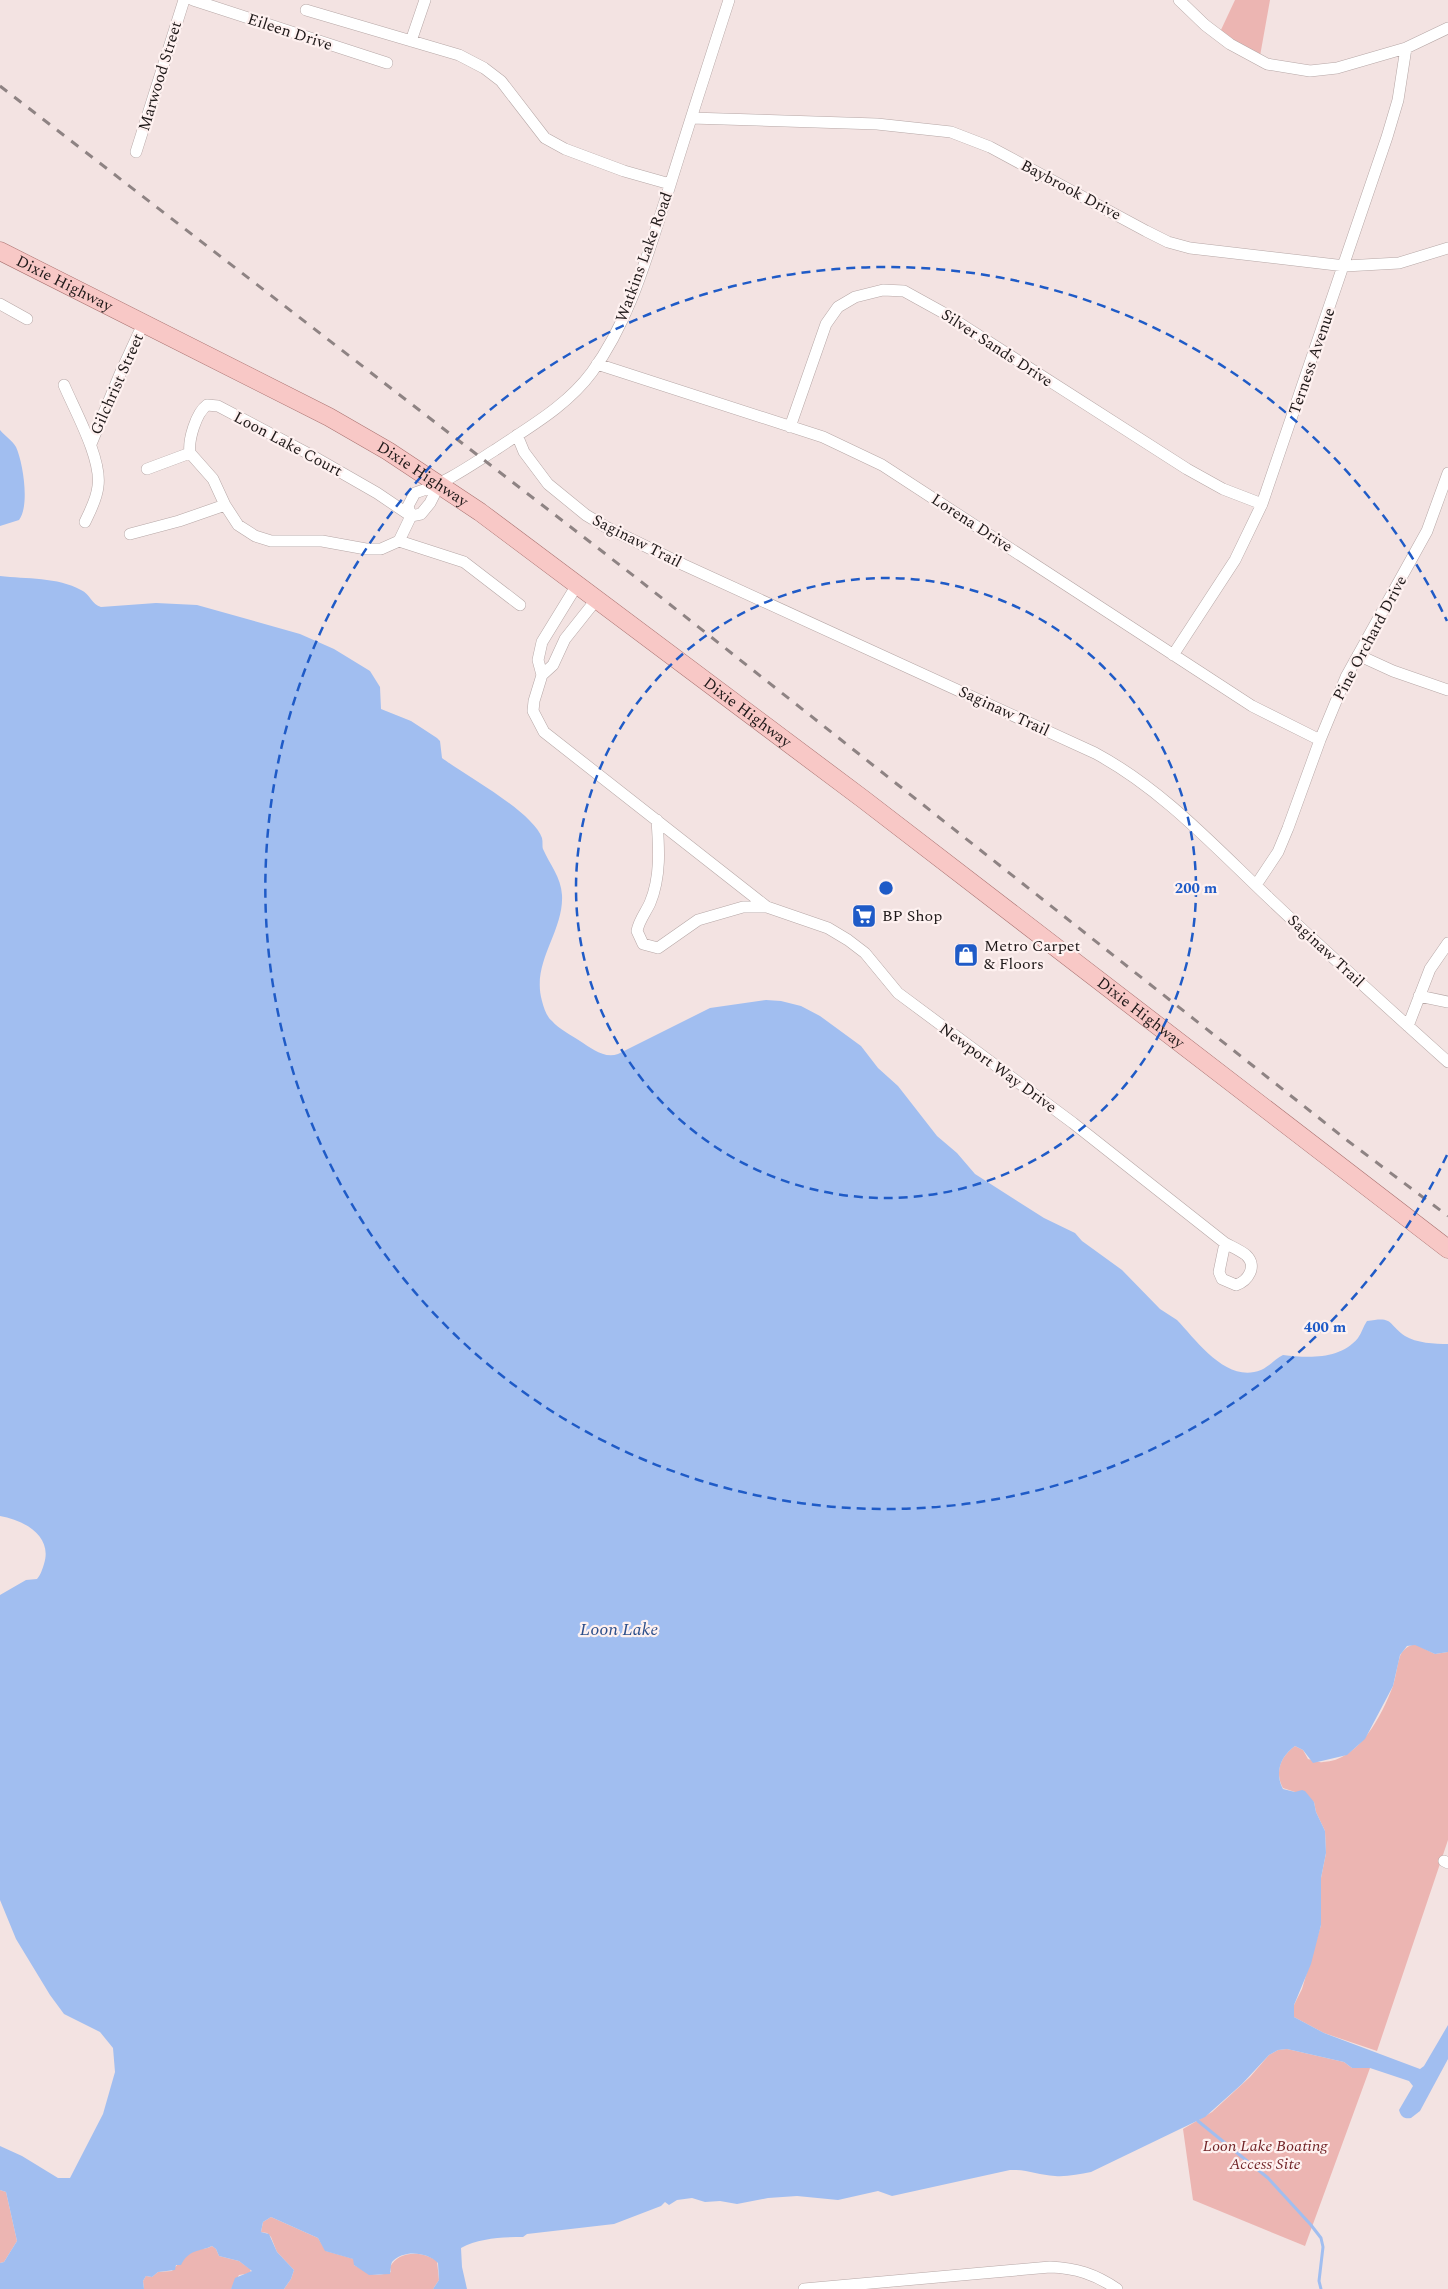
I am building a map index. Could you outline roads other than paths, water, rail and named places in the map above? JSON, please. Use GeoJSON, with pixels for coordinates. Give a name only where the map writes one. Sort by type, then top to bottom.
{"type":"FeatureCollection","features":[{"type":"Feature","properties":{"kind":"main road","name":"Dixie Highway"},"geometry":{"type":"LineString","coordinates":[[0,251],[329,417],[388,451],[480,512],[863,799],[1448,1249]]}},
{"type":"Feature","properties":{"kind":"street","name":"Marwood Street"},"geometry":{"type":"LineString","coordinates":[[136,152],[184,0]]}},
{"type":"Feature","properties":{"kind":"street","name":"Eileen Drive"},"geometry":{"type":"LineString","coordinates":[[193,0],[387,63]]}},
{"type":"Feature","properties":{"kind":"street"},"geometry":{"type":"LineString","coordinates":[[411,41],[425,0]]}},
{"type":"Feature","properties":{"kind":"street","name":"Watkins Lake Road"},"geometry":{"type":"LineString","coordinates":[[399,542],[411,516],[408,506],[415,493],[439,485],[557,407],[591,373],[597,364],[627,311],[729,0]]}},
{"type":"Feature","properties":{"kind":"street"},"geometry":{"type":"LineString","coordinates":[[1179,0],[1205,25],[1230,44],[1267,64],[1310,71],[1337,68],[1406,48],[1448,28]]}},
{"type":"Feature","properties":{"kind":"street","name":"Watkins Lake Road"},"geometry":{"type":"LineString","coordinates":[[306,10],[459,55],[484,68],[501,81],[519,107],[545,138],[565,149],[624,171],[670,184]]}},
{"type":"Feature","properties":{"kind":"street","name":"Terness Avenue"},"geometry":{"type":"LineString","coordinates":[[1173,655],[1235,560],[1262,504],[1345,266],[1398,100],[1406,48]]}},
{"type":"Feature","properties":{"kind":"street","name":"Baybrook Drive"},"geometry":{"type":"LineString","coordinates":[[691,118],[877,124],[951,132],[990,147],[1168,242],[1190,248],[1345,266],[1399,263],[1448,248]]}},
{"type":"Feature","properties":{"kind":"street","name":"Silver Sands Drive"},"geometry":{"type":"LineString","coordinates":[[790,426],[826,324],[838,307],[854,297],[883,290],[904,291],[942,312],[1187,469],[1223,489],[1262,504]]}},
{"type":"Feature","properties":{"kind":"street"},"geometry":{"type":"LineString","coordinates":[[0,304],[27,319]]}},
{"type":"Feature","properties":{"kind":"street","name":"Gilchrist Street"},"geometry":{"type":"LineString","coordinates":[[90,444],[144,324]]}},
{"type":"Feature","properties":{"kind":"street","name":"Lorena Drive"},"geometry":{"type":"LineString","coordinates":[[597,364],[823,437],[882,465],[1252,706],[1320,740]]}},
{"type":"Feature","properties":{"kind":"street"},"geometry":{"type":"LineString","coordinates":[[64,385],[90,444],[99,484],[96,498],[85,522]]}},
{"type":"Feature","properties":{"kind":"street","name":"Loon Lake Court"},"geometry":{"type":"LineString","coordinates":[[190,453],[192,437],[200,413],[203,408],[213,405],[309,454],[377,493],[392,505],[411,516]]}},
{"type":"Feature","properties":{"kind":"street","name":"Saginaw Trail"},"geometry":{"type":"LineString","coordinates":[[517,435],[525,454],[548,484],[586,515],[684,565],[1120,766],[1154,791],[1347,972],[1448,1062]]}},
{"type":"Feature","properties":{"kind":"street"},"geometry":{"type":"LineString","coordinates":[[147,469],[190,453],[213,479],[225,505],[238,526],[255,536],[271,541],[322,541],[366,549],[381,549],[399,542],[464,562],[520,605]]}},
{"type":"Feature","properties":{"kind":"street","name":"Pine Orchard Drive"},"geometry":{"type":"LineString","coordinates":[[1256,885],[1282,844],[1320,740],[1346,677],[1427,531],[1447,477]]}},
{"type":"Feature","properties":{"kind":"street","name":"Watkins Lake Road"},"geometry":{"type":"LineString","coordinates":[[411,516],[422,514],[439,485]]}},
{"type":"Feature","properties":{"kind":"street"},"geometry":{"type":"LineString","coordinates":[[130,534],[166,525],[225,505]]}},
{"type":"Feature","properties":{"kind":"street","name":"Newport Way Drive"},"geometry":{"type":"LineString","coordinates":[[542,675],[538,660],[542,642],[577,585]]}},
{"type":"Feature","properties":{"kind":"street","name":"Newport Way Drive"},"geometry":{"type":"LineString","coordinates":[[596,600],[565,639],[553,665],[542,675],[533,712],[544,732],[767,906],[828,928],[848,940],[865,953],[904,998],[1073,1123],[1226,1243]]}},
{"type":"Feature","properties":{"kind":"street"},"geometry":{"type":"LineString","coordinates":[[1358,655],[1393,671],[1448,690]]}},
{"type":"Feature","properties":{"kind":"street","name":"Newport Way Drive"},"geometry":{"type":"LineString","coordinates":[[657,820],[659,861],[656,884],[637,931],[643,944],[658,948],[698,920],[743,907],[767,906]]}},
{"type":"Feature","properties":{"kind":"street"},"geometry":{"type":"LineString","coordinates":[[1408,1026],[1430,969],[1448,943]]}},
{"type":"Feature","properties":{"kind":"street"},"geometry":{"type":"LineString","coordinates":[[1419,996],[1448,1002]]}},
{"type":"Feature","properties":{"kind":"street"},"geometry":{"type":"LineString","coordinates":[[804,2289],[1066,2267],[1089,2272],[1117,2289]]}},
{"type":"Feature","properties":{"kind":"water"},"geometry":{"type":"Polygon","coordinates":[[[0,430],[13,442],[19,454],[25,495],[19,520],[0,526],[0,430]]]}},
{"type":"Feature","properties":{"kind":"water","name":"Loon Lake"},"geometry":{"type":"Polygon","coordinates":[[[0,576],[42,579],[72,586],[84,592],[95,604],[101,607],[156,603],[197,605],[300,634],[334,649],[370,671],[380,687],[381,709],[411,721],[437,738],[440,741],[442,758],[526,817],[542,838],[543,849],[557,877],[562,895],[558,922],[541,973],[542,1001],[544,1009],[555,1024],[593,1050],[608,1055],[618,1054],[710,1008],[766,1000],[781,1001],[801,1006],[820,1016],[861,1046],[878,1068],[898,1086],[937,1136],[957,1153],[975,1174],[1044,1218],[1075,1233],[1082,1241],[1122,1270],[1160,1309],[1177,1320],[1203,1349],[1225,1366],[1236,1371],[1248,1373],[1261,1370],[1283,1355],[1313,1357],[1333,1354],[1351,1345],[1358,1338],[1367,1321],[1382,1319],[1389,1322],[1405,1336],[1420,1342],[1448,1344],[1448,1652],[1435,1654],[1415,1645],[1407,1646],[1400,1655],[1393,1686],[1365,1739],[1347,1755],[1313,1763],[1303,1750],[1295,1746],[1286,1755],[1279,1771],[1280,1783],[1283,1789],[1295,1792],[1305,1791],[1314,1802],[1316,1812],[1325,1831],[1326,1853],[1321,1878],[1321,1925],[1311,1964],[1294,2005],[1294,2017],[1324,2033],[1420,2069],[1424,2066],[1448,2025],[1448,2059],[1420,2111],[1411,2118],[1405,2118],[1399,2110],[1413,2086],[1409,2081],[1370,2068],[1352,2068],[1344,2062],[1287,2049],[1278,2050],[1269,2055],[1242,2084],[1205,2117],[1091,2172],[1060,2176],[1010,2170],[892,2196],[878,2191],[838,2200],[797,2196],[768,2198],[737,2204],[720,2201],[705,2202],[692,2198],[677,2200],[669,2205],[665,2202],[661,2206],[614,2224],[527,2234],[523,2237],[491,2239],[475,2242],[461,2248],[462,2267],[467,2289],[433,2289],[439,2280],[438,2263],[434,2259],[422,2254],[402,2255],[397,2258],[392,2262],[390,2274],[369,2275],[354,2265],[353,2259],[325,2251],[318,2238],[271,2217],[263,2222],[261,2232],[269,2234],[277,2252],[294,2270],[291,2279],[284,2289],[231,2289],[235,2278],[252,2271],[239,2261],[219,2256],[216,2249],[212,2246],[187,2256],[181,2265],[176,2265],[175,2270],[158,2272],[152,2277],[146,2276],[143,2281],[144,2289],[0,2289],[0,2263],[4,2262],[17,2241],[6,2192],[0,2190],[0,2146],[22,2156],[58,2178],[70,2178],[103,2114],[115,2072],[113,2048],[100,2032],[64,2014],[50,1995],[16,1939],[0,1900],[0,1595],[26,1580],[37,1579],[43,1568],[46,1554],[44,1545],[34,1531],[18,1521],[0,1516],[0,576]]]}},
{"type":"Feature","properties":{"kind":"waterway"},"geometry":{"type":"LineString","coordinates":[[1198,2121],[1268,2178],[1321,2238],[1323,2247],[1319,2281],[1321,2289]]}},
{"type":"Feature","properties":{"kind":"railway"},"geometry":{"type":"LineString","coordinates":[[0,86],[634,576],[1348,1141],[1448,1216]]}},
{"type":"Feature","properties":{"kind":"place","name":"BP Shop"},"geometry":{"type":"Point","coordinates":[864,916]}},
{"type":"Feature","properties":{"kind":"place","name":"Metro Carpet & Floors"},"geometry":{"type":"Point","coordinates":[966,955]}},
{"type":"Feature","properties":{"kind":"park label","name":"Loon Lake Boating Access Site"},"geometry":{"type":"Point","coordinates":[1265,2155]}}]}
